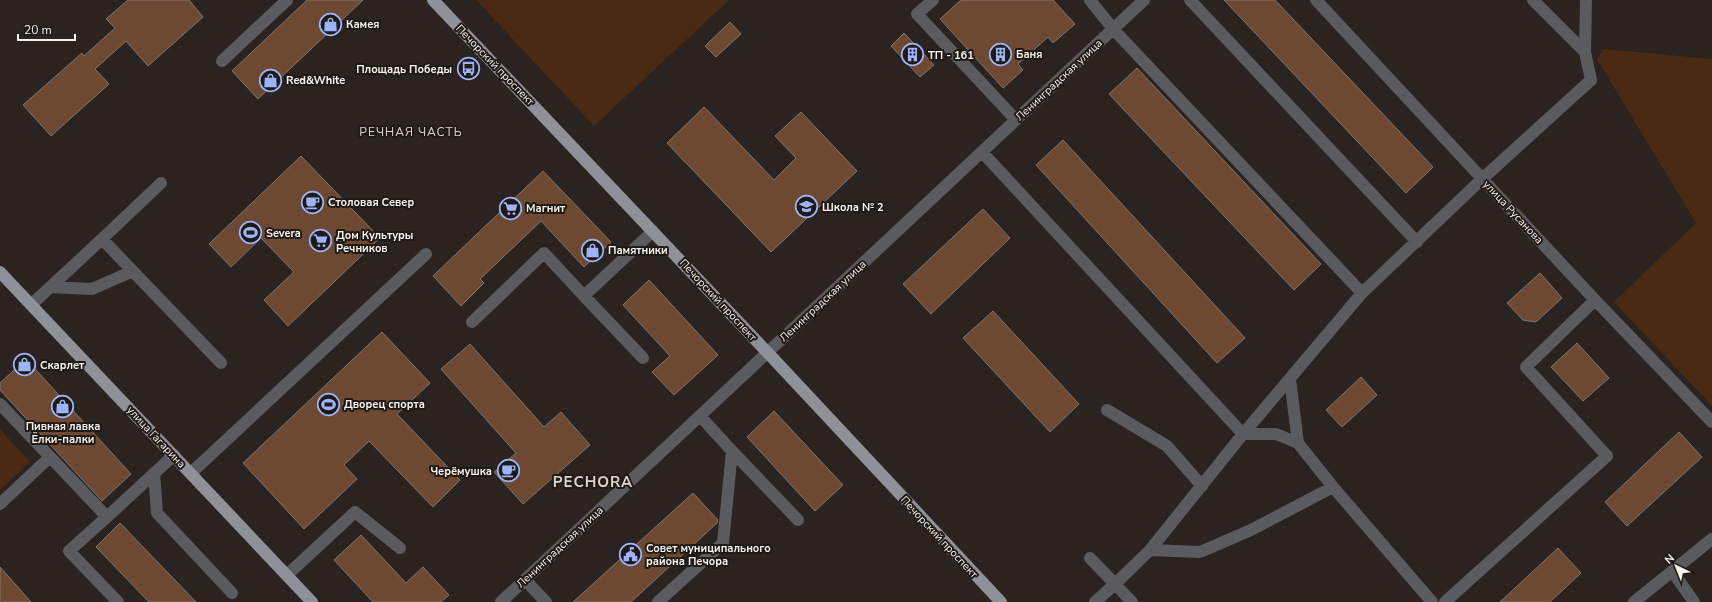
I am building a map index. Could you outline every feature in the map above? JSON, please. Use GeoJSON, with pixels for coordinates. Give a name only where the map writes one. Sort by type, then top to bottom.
{"type":"FeatureCollection","features":[{"type":"Feature","properties":{"kind":"main road","name":"Печорский проспект"},"geometry":{"type":"LineString","coordinates":[[433,0],[768,353],[1000,602]]}},
{"type":"Feature","properties":{"kind":"main road","name":"улица Гагарина"},"geometry":{"type":"LineString","coordinates":[[0,272],[312,602]]}},
{"type":"Feature","properties":{"kind":"street"},"geometry":{"type":"LineString","coordinates":[[222,61],[287,0]]}},
{"type":"Feature","properties":{"kind":"street"},"geometry":{"type":"LineString","coordinates":[[933,0],[917,14],[1016,120]]}},
{"type":"Feature","properties":{"kind":"street"},"geometry":{"type":"LineString","coordinates":[[1090,0],[1114,29],[1362,293]]}},
{"type":"Feature","properties":{"kind":"street","name":"Ленинградская улица"},"geometry":{"type":"LineString","coordinates":[[501,602],[1144,0]]}},
{"type":"Feature","properties":{"kind":"street"},"geometry":{"type":"LineString","coordinates":[[1190,0],[1416,242]]}},
{"type":"Feature","properties":{"kind":"street","name":"улица Русанова"},"geometry":{"type":"LineString","coordinates":[[1316,0],[1595,300],[1712,422]]}},
{"type":"Feature","properties":{"kind":"street"},"geometry":{"type":"LineString","coordinates":[[1533,0],[1585,52]]}},
{"type":"Feature","properties":{"kind":"street"},"geometry":{"type":"LineString","coordinates":[[1095,602],[1150,550],[1243,434],[1362,293],[1482,179],[1591,80],[1585,52],[1586,0]]}},
{"type":"Feature","properties":{"kind":"street"},"geometry":{"type":"LineString","coordinates":[[982,152],[1243,434],[1276,434],[1298,443],[1333,487],[1432,602]]}},
{"type":"Feature","properties":{"kind":"street"},"geometry":{"type":"LineString","coordinates":[[31,305],[161,183]]}},
{"type":"Feature","properties":{"kind":"street"},"geometry":{"type":"LineString","coordinates":[[584,296],[653,231]]}},
{"type":"Feature","properties":{"kind":"street"},"geometry":{"type":"LineString","coordinates":[[102,238],[221,363]]}},
{"type":"Feature","properties":{"kind":"street"},"geometry":{"type":"LineString","coordinates":[[472,322],[544,253],[643,358]]}},
{"type":"Feature","properties":{"kind":"street"},"geometry":{"type":"LineString","coordinates":[[191,473],[426,254]]}},
{"type":"Feature","properties":{"kind":"street"},"geometry":{"type":"LineString","coordinates":[[50,287],[92,289],[133,271]]}},
{"type":"Feature","properties":{"kind":"street"},"geometry":{"type":"LineString","coordinates":[[1445,602],[1607,456],[1526,368],[1595,300]]}},
{"type":"Feature","properties":{"kind":"street"},"geometry":{"type":"LineString","coordinates":[[1290,379],[1298,443]]}},
{"type":"Feature","properties":{"kind":"street"},"geometry":{"type":"LineString","coordinates":[[0,404],[107,517]]}},
{"type":"Feature","properties":{"kind":"street"},"geometry":{"type":"LineString","coordinates":[[1107,410],[1167,446],[1202,486]]}},
{"type":"Feature","properties":{"kind":"street"},"geometry":{"type":"LineString","coordinates":[[700,416],[798,520]]}},
{"type":"Feature","properties":{"kind":"street"},"geometry":{"type":"LineString","coordinates":[[658,602],[723,542],[732,451]]}},
{"type":"Feature","properties":{"kind":"street"},"geometry":{"type":"LineString","coordinates":[[118,602],[70,551],[174,455]]}},
{"type":"Feature","properties":{"kind":"street"},"geometry":{"type":"LineString","coordinates":[[0,504],[50,457]]}},
{"type":"Feature","properties":{"kind":"street"},"geometry":{"type":"LineString","coordinates":[[154,474],[156,513],[232,593]]}},
{"type":"Feature","properties":{"kind":"street"},"geometry":{"type":"LineString","coordinates":[[1150,550],[1200,552],[1251,530],[1333,487]]}},
{"type":"Feature","properties":{"kind":"street"},"geometry":{"type":"LineString","coordinates":[[287,575],[355,512],[400,548]]}},
{"type":"Feature","properties":{"kind":"street"},"geometry":{"type":"LineString","coordinates":[[1634,602],[1712,539]]}},
{"type":"Feature","properties":{"kind":"street"},"geometry":{"type":"LineString","coordinates":[[1090,558],[1132,602]]}},
{"type":"Feature","properties":{"kind":"street"},"geometry":{"type":"LineString","coordinates":[[1672,571],[1694,602]]}},
{"type":"Feature","properties":{"kind":"street"},"geometry":{"type":"LineString","coordinates":[[525,580],[546,602]]}},
{"type":"Feature","properties":{"kind":"shaded area"},"geometry":{"type":"Polygon","coordinates":[[[476,0],[729,0],[594,126],[476,0]]]}},
{"type":"Feature","properties":{"kind":"shaded area"},"geometry":{"type":"Polygon","coordinates":[[[1603,49],[1712,59],[1712,406],[1614,302],[1696,223],[1597,59],[1603,49]]]}},
{"type":"Feature","properties":{"kind":"shaded area"},"geometry":{"type":"Polygon","coordinates":[[[0,429],[30,462],[0,490],[0,429]]]}},
{"type":"Feature","properties":{"kind":"building"},"geometry":{"type":"Polygon","coordinates":[[[128,0],[189,0],[203,17],[148,66],[126,41],[95,69],[109,84],[51,136],[23,105],[82,53],[84,56],[115,28],[106,19],[128,0]]]}},
{"type":"Feature","properties":{"kind":"building"},"geometry":{"type":"Polygon","coordinates":[[[307,0],[363,0],[258,99],[232,71],[307,0]]]}},
{"type":"Feature","properties":{"kind":"building","name":"Баня"},"geometry":{"type":"Polygon","coordinates":[[[961,0],[1053,0],[1075,24],[1053,43],[1048,37],[1018,64],[1023,70],[1003,88],[940,19],[961,0]]]}},
{"type":"Feature","properties":{"kind":"building"},"geometry":{"type":"Polygon","coordinates":[[[1224,0],[1275,0],[1433,167],[1406,193],[1224,0]]]}},
{"type":"Feature","properties":{"kind":"building"},"geometry":{"type":"Polygon","coordinates":[[[730,22],[741,34],[716,57],[705,46],[730,22]]]}},
{"type":"Feature","properties":{"kind":"building","name":"ТП - 161"},"geometry":{"type":"Polygon","coordinates":[[[904,33],[934,65],[920,77],[891,46],[904,33]]]}},
{"type":"Feature","properties":{"kind":"building"},"geometry":{"type":"Polygon","coordinates":[[[1137,68],[1321,264],[1294,290],[1109,94],[1137,68]]]}},
{"type":"Feature","properties":{"kind":"building"},"geometry":{"type":"Polygon","coordinates":[[[704,107],[774,180],[796,158],[775,136],[801,112],[857,171],[771,252],[667,143],[704,107]]]}},
{"type":"Feature","properties":{"kind":"building"},"geometry":{"type":"Polygon","coordinates":[[[1063,140],[1245,338],[1217,363],[1036,165],[1063,140]]]}},
{"type":"Feature","properties":{"kind":"building","name":"Дом Культуры Речников"},"geometry":{"type":"Polygon","coordinates":[[[301,156],[380,238],[288,326],[264,300],[294,272],[261,238],[231,267],[209,244],[301,156]]]}},
{"type":"Feature","properties":{"kind":"building"},"geometry":{"type":"Polygon","coordinates":[[[543,171],[611,242],[584,267],[541,221],[480,279],[484,283],[461,306],[433,276],[543,171]]]}},
{"type":"Feature","properties":{"kind":"building"},"geometry":{"type":"Polygon","coordinates":[[[983,209],[1010,238],[931,314],[903,284],[983,209]]]}},
{"type":"Feature","properties":{"kind":"building"},"geometry":{"type":"Polygon","coordinates":[[[1540,273],[1562,298],[1536,322],[1523,320],[1507,303],[1540,273]]]}},
{"type":"Feature","properties":{"kind":"building"},"geometry":{"type":"Polygon","coordinates":[[[649,280],[718,355],[674,395],[652,372],[670,356],[623,305],[649,280]]]}},
{"type":"Feature","properties":{"kind":"building"},"geometry":{"type":"Polygon","coordinates":[[[993,311],[1079,404],[1050,432],[963,338],[993,311]]]}},
{"type":"Feature","properties":{"kind":"building"},"geometry":{"type":"Polygon","coordinates":[[[382,332],[430,383],[397,414],[460,480],[433,507],[369,441],[344,465],[357,479],[304,529],[243,463],[382,332]]]}},
{"type":"Feature","properties":{"kind":"building"},"geometry":{"type":"Polygon","coordinates":[[[1577,343],[1609,378],[1583,401],[1551,367],[1577,343]]]}},
{"type":"Feature","properties":{"kind":"building"},"geometry":{"type":"Polygon","coordinates":[[[470,344],[544,427],[561,412],[590,445],[523,504],[494,472],[516,453],[441,369],[470,344]]]}},
{"type":"Feature","properties":{"kind":"building"},"geometry":{"type":"Polygon","coordinates":[[[26,359],[131,474],[102,501],[0,390],[0,383],[26,359]]]}},
{"type":"Feature","properties":{"kind":"building"},"geometry":{"type":"Polygon","coordinates":[[[1361,377],[1377,395],[1342,427],[1326,410],[1361,377]]]}},
{"type":"Feature","properties":{"kind":"building"},"geometry":{"type":"Polygon","coordinates":[[[774,411],[843,485],[815,511],[747,437],[774,411]]]}},
{"type":"Feature","properties":{"kind":"building"},"geometry":{"type":"Polygon","coordinates":[[[1679,432],[1702,457],[1627,526],[1605,502],[1679,432]]]}},
{"type":"Feature","properties":{"kind":"building"},"geometry":{"type":"Polygon","coordinates":[[[693,493],[718,520],[717,523],[631,602],[573,602],[693,493]]]}},
{"type":"Feature","properties":{"kind":"building"},"geometry":{"type":"Polygon","coordinates":[[[120,523],[196,602],[149,602],[96,547],[120,523]]]}},
{"type":"Feature","properties":{"kind":"building"},"geometry":{"type":"Polygon","coordinates":[[[361,535],[406,583],[423,567],[449,595],[441,602],[373,602],[334,560],[361,535]]]}},
{"type":"Feature","properties":{"kind":"building"},"geometry":{"type":"Polygon","coordinates":[[[1558,548],[1581,573],[1550,602],[1500,602],[1558,548]]]}},
{"type":"Feature","properties":{"kind":"building"},"geometry":{"type":"Polygon","coordinates":[[[0,567],[31,602],[0,602],[0,567]]]}},
{"type":"Feature","properties":{"kind":"place","name":"Камея"},"geometry":{"type":"Point","coordinates":[330,24]}},
{"type":"Feature","properties":{"kind":"place","name":"Баня"},"geometry":{"type":"Point","coordinates":[1001,54]}},
{"type":"Feature","properties":{"kind":"place","name":"ТП - 161"},"geometry":{"type":"Point","coordinates":[912,55]}},
{"type":"Feature","properties":{"kind":"place","name":"Площадь Победы"},"geometry":{"type":"Point","coordinates":[468,69]}},
{"type":"Feature","properties":{"kind":"place","name":"Red&White"},"geometry":{"type":"Point","coordinates":[271,80]}},
{"type":"Feature","properties":{"kind":"place","name":"Столовая Север"},"geometry":{"type":"Point","coordinates":[313,202]}},
{"type":"Feature","properties":{"kind":"place","name":"Школа № 2"},"geometry":{"type":"Point","coordinates":[807,207]}},
{"type":"Feature","properties":{"kind":"place","name":"Магнит"},"geometry":{"type":"Point","coordinates":[511,208]}},
{"type":"Feature","properties":{"kind":"place","name":"Severa"},"geometry":{"type":"Point","coordinates":[250,233]}},
{"type":"Feature","properties":{"kind":"place","name":"Дом Культуры Речников"},"geometry":{"type":"Point","coordinates":[321,241]}},
{"type":"Feature","properties":{"kind":"place","name":"Памятники"},"geometry":{"type":"Point","coordinates":[592,250]}},
{"type":"Feature","properties":{"kind":"place","name":"Скарлет"},"geometry":{"type":"Point","coordinates":[24,365]}},
{"type":"Feature","properties":{"kind":"place","name":"Дворец спорта"},"geometry":{"type":"Point","coordinates":[328,404]}},
{"type":"Feature","properties":{"kind":"place","name":"Пивная лавка Ёлки-палки"},"geometry":{"type":"Point","coordinates":[63,406]}},
{"type":"Feature","properties":{"kind":"place","name":"Черёмушка"},"geometry":{"type":"Point","coordinates":[508,471]}},
{"type":"Feature","properties":{"kind":"place","name":"Совет муниципального района Печора"},"geometry":{"type":"Point","coordinates":[631,554]}},
{"type":"Feature","properties":{"kind":"district","name":"РЕЧНАЯ ЧАСТЬ"},"geometry":{"type":"Point","coordinates":[411,132]}},
{"type":"Feature","properties":{"kind":"district","name":"PECHORA"},"geometry":{"type":"Point","coordinates":[593,482]}}]}
